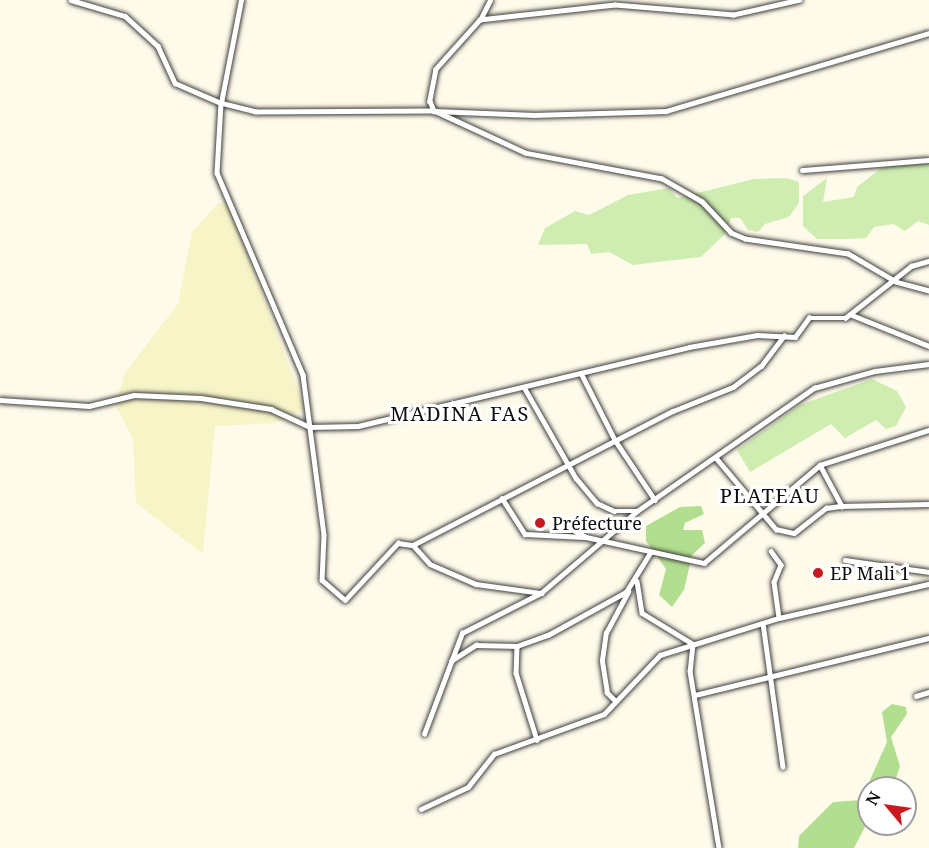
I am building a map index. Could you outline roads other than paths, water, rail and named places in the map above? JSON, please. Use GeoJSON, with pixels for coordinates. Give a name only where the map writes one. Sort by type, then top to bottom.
{"type":"FeatureCollection","features":[{"type":"Feature","properties":{"kind":"street"},"geometry":{"type":"LineString","coordinates":[[71,0],[125,16],[158,46],[176,83],[221,103],[256,112],[434,111],[600,117],[666,111],[929,33]]}},
{"type":"Feature","properties":{"kind":"street"},"geometry":{"type":"LineString","coordinates":[[241,0],[221,103],[217,173],[303,375],[324,535],[322,580],[345,600],[398,543],[412,545],[502,498],[570,467],[615,440],[733,387],[761,366],[784,336]]}},
{"type":"Feature","properties":{"kind":"street"},"geometry":{"type":"LineString","coordinates":[[434,111],[429,85],[436,69],[480,20],[490,0]]}},
{"type":"Feature","properties":{"kind":"street"},"geometry":{"type":"LineString","coordinates":[[480,20],[615,5],[734,15],[800,0]]}},
{"type":"Feature","properties":{"kind":"street"},"geometry":{"type":"LineString","coordinates":[[434,111],[525,153],[662,179],[702,202],[738,236],[848,254],[896,282],[929,291]]}},
{"type":"Feature","properties":{"kind":"street"},"geometry":{"type":"LineString","coordinates":[[802,170],[929,160]]}},
{"type":"Feature","properties":{"kind":"street"},"geometry":{"type":"LineString","coordinates":[[852,315],[896,282],[911,266],[929,261]]}},
{"type":"Feature","properties":{"kind":"street"},"geometry":{"type":"LineString","coordinates":[[0,400],[75,406],[134,395],[201,398],[271,409],[310,427],[358,426],[689,347],[757,335],[795,337],[809,318],[852,315],[929,346]]}},
{"type":"Feature","properties":{"kind":"street"},"geometry":{"type":"LineString","coordinates":[[424,734],[462,633],[541,593],[637,512],[717,459],[814,388],[875,371],[929,364]]}},
{"type":"Feature","properties":{"kind":"street"},"geometry":{"type":"LineString","coordinates":[[581,373],[615,440],[655,500]]}},
{"type":"Feature","properties":{"kind":"street"},"geometry":{"type":"LineString","coordinates":[[524,387],[570,467],[597,502],[614,511],[637,512]]}},
{"type":"Feature","properties":{"kind":"street"},"geometry":{"type":"LineString","coordinates":[[502,498],[525,534],[586,537],[650,554],[704,563],[763,515],[796,480],[820,465],[929,430]]}},
{"type":"Feature","properties":{"kind":"street"},"geometry":{"type":"LineString","coordinates":[[717,459],[776,529],[794,533],[826,508],[929,504]]}},
{"type":"Feature","properties":{"kind":"street"},"geometry":{"type":"LineString","coordinates":[[820,465],[842,506]]}},
{"type":"Feature","properties":{"kind":"street"},"geometry":{"type":"LineString","coordinates":[[562,524],[586,537]]}},
{"type":"Feature","properties":{"kind":"street"},"geometry":{"type":"LineString","coordinates":[[412,545],[430,564],[476,584],[541,593]]}},
{"type":"Feature","properties":{"kind":"street"},"geometry":{"type":"LineString","coordinates":[[771,551],[781,565],[774,582],[778,618]]}},
{"type":"Feature","properties":{"kind":"street"},"geometry":{"type":"LineString","coordinates":[[451,661],[476,645],[517,646],[533,643],[630,588],[637,581],[650,554]]}},
{"type":"Feature","properties":{"kind":"street"},"geometry":{"type":"LineString","coordinates":[[845,560],[929,572]]}},
{"type":"Feature","properties":{"kind":"street"},"geometry":{"type":"LineString","coordinates":[[637,581],[642,613],[693,644]]}},
{"type":"Feature","properties":{"kind":"street"},"geometry":{"type":"LineString","coordinates":[[421,809],[468,788],[494,754],[587,723],[616,702],[660,655],[778,618],[929,584]]}},
{"type":"Feature","properties":{"kind":"street"},"geometry":{"type":"LineString","coordinates":[[616,702],[607,693],[602,660],[606,633],[630,588]]}},
{"type":"Feature","properties":{"kind":"street"},"geometry":{"type":"LineString","coordinates":[[764,623],[783,767]]}},
{"type":"Feature","properties":{"kind":"street"},"geometry":{"type":"LineString","coordinates":[[694,695],[770,672],[929,638]]}},
{"type":"Feature","properties":{"kind":"street"},"geometry":{"type":"LineString","coordinates":[[693,644],[694,695],[719,848]]}},
{"type":"Feature","properties":{"kind":"street"},"geometry":{"type":"LineString","coordinates":[[517,646],[519,688],[537,740]]}},
{"type":"Feature","properties":{"kind":"street"},"geometry":{"type":"LineString","coordinates":[[916,696],[929,692]]}},
{"type":"Feature","properties":{"kind":"place","name":"Préfecture"},"geometry":{"type":"Point","coordinates":[540,523]}},
{"type":"Feature","properties":{"kind":"place","name":"EP Mali 1"},"geometry":{"type":"Point","coordinates":[818,573]}},
{"type":"Feature","properties":{"kind":"district","name":"MADINA FAS"},"geometry":{"type":"Point","coordinates":[460,413]}},
{"type":"Feature","properties":{"kind":"district","name":"PLATEAU"},"geometry":{"type":"Point","coordinates":[770,495]}}]}
